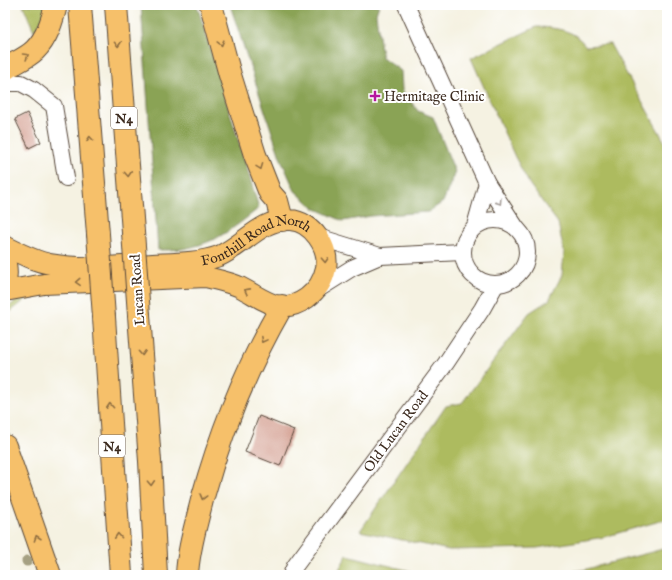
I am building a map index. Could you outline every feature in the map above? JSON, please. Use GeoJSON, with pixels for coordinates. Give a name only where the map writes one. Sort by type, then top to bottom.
{"type":"FeatureCollection","features":[{"type":"Feature","properties":{"kind":"highway"},"geometry":{"type":"LineString","coordinates":[[5,69],[34,51],[43,40],[52,22],[56,5]]}},
{"type":"Feature","properties":{"kind":"highway","name":"N4"},"geometry":{"type":"LineString","coordinates":[[80,5],[104,317],[120,575]]}},
{"type":"Feature","properties":{"kind":"highway","name":"Lucan Road"},"geometry":{"type":"LineString","coordinates":[[116,5],[139,314],[156,575]]}},
{"type":"Feature","properties":{"kind":"highway"},"geometry":{"type":"LineString","coordinates":[[211,5],[230,75],[253,148],[270,193],[278,201],[282,220]]}},
{"type":"Feature","properties":{"kind":"highway"},"geometry":{"type":"LineString","coordinates":[[187,575],[187,562],[213,459],[251,362],[282,306]]}},
{"type":"Feature","properties":{"kind":"highway"},"geometry":{"type":"LineString","coordinates":[[5,446],[50,575]]}},
{"type":"Feature","properties":{"kind":"main road","name":"Fonthill Road North"},"geometry":{"type":"LineString","coordinates":[[5,246],[35,260],[49,264],[79,268],[166,264],[202,260],[219,256],[262,227],[282,220],[291,220],[308,226],[318,237],[325,251],[326,264],[324,275],[317,290]]}},
{"type":"Feature","properties":{"kind":"main road"},"geometry":{"type":"LineString","coordinates":[[5,259],[7,265],[5,285]]}},
{"type":"Feature","properties":{"kind":"main road","name":"Fonthill Road North"},"geometry":{"type":"LineString","coordinates":[[5,291],[44,284],[206,277],[226,281],[271,304],[282,306]]}},
{"type":"Feature","properties":{"kind":"main road"},"geometry":{"type":"LineString","coordinates":[[282,306],[293,305],[317,290]]}},
{"type":"Feature","properties":{"kind":"street"},"geometry":{"type":"LineString","coordinates":[[406,5],[487,183],[522,235],[527,245],[527,256],[524,267],[517,276],[507,282],[496,284],[486,283],[476,279],[464,262],[462,252],[464,242],[469,233],[476,226],[484,222],[494,220],[505,221],[515,226]]}},
{"type":"Feature","properties":{"kind":"street"},"geometry":{"type":"LineString","coordinates":[[5,83],[22,83],[34,90],[54,106],[66,178]]}},
{"type":"Feature","properties":{"kind":"street"},"geometry":{"type":"LineString","coordinates":[[476,226],[487,183]]}},
{"type":"Feature","properties":{"kind":"street"},"geometry":{"type":"LineString","coordinates":[[318,237],[380,256],[462,252]]}},
{"type":"Feature","properties":{"kind":"street"},"geometry":{"type":"LineString","coordinates":[[317,290],[352,268],[380,256]]}},
{"type":"Feature","properties":{"kind":"street","name":"Old Lucan Road"},"geometry":{"type":"LineString","coordinates":[[291,575],[295,566],[446,363],[482,309],[496,284]]}},
{"type":"Feature","properties":{"kind":"green space"},"geometry":{"type":"Polygon","coordinates":[[[23,5],[47,5],[41,21],[34,31],[23,5]]]}},
{"type":"Feature","properties":{"kind":"green space"},"geometry":{"type":"Polygon","coordinates":[[[141,5],[197,5],[259,208],[236,226],[220,236],[211,241],[188,248],[158,250],[141,5]]]}},
{"type":"Feature","properties":{"kind":"green space","name":"Hermitage Clinic"},"geometry":{"type":"Polygon","coordinates":[[[230,5],[379,5],[376,14],[382,57],[401,71],[402,90],[418,111],[433,117],[455,172],[443,202],[428,212],[371,216],[343,221],[314,208],[295,191],[280,157],[230,5]]]}},
{"type":"Feature","properties":{"kind":"green space"},"geometry":{"type":"Polygon","coordinates":[[[536,27],[562,30],[576,36],[586,46],[610,44],[667,146],[667,519],[604,537],[537,548],[449,550],[360,531],[446,406],[462,403],[529,313],[549,300],[562,275],[564,252],[558,223],[530,185],[515,157],[471,58],[536,27]]]}},
{"type":"Feature","properties":{"kind":"green space"},"geometry":{"type":"Polygon","coordinates":[[[46,292],[25,300],[5,316],[5,310],[19,299],[46,292]]]}},
{"type":"Feature","properties":{"kind":"green space"},"geometry":{"type":"Polygon","coordinates":[[[667,548],[667,575],[542,575],[583,570],[667,548]]]}},
{"type":"Feature","properties":{"kind":"green space"},"geometry":{"type":"Polygon","coordinates":[[[347,555],[426,575],[336,575],[347,555]]]}},
{"type":"Feature","properties":{"kind":"building"},"geometry":{"type":"Polygon","coordinates":[[[27,113],[41,142],[29,148],[15,119],[27,113]]]}},
{"type":"Feature","properties":{"kind":"building"},"geometry":{"type":"Polygon","coordinates":[[[259,416],[294,430],[280,466],[245,452],[259,416]]]}},
{"type":"Feature","properties":{"kind":"place","name":"Hermitage Clinic"},"geometry":{"type":"Point","coordinates":[375,96]}}]}
